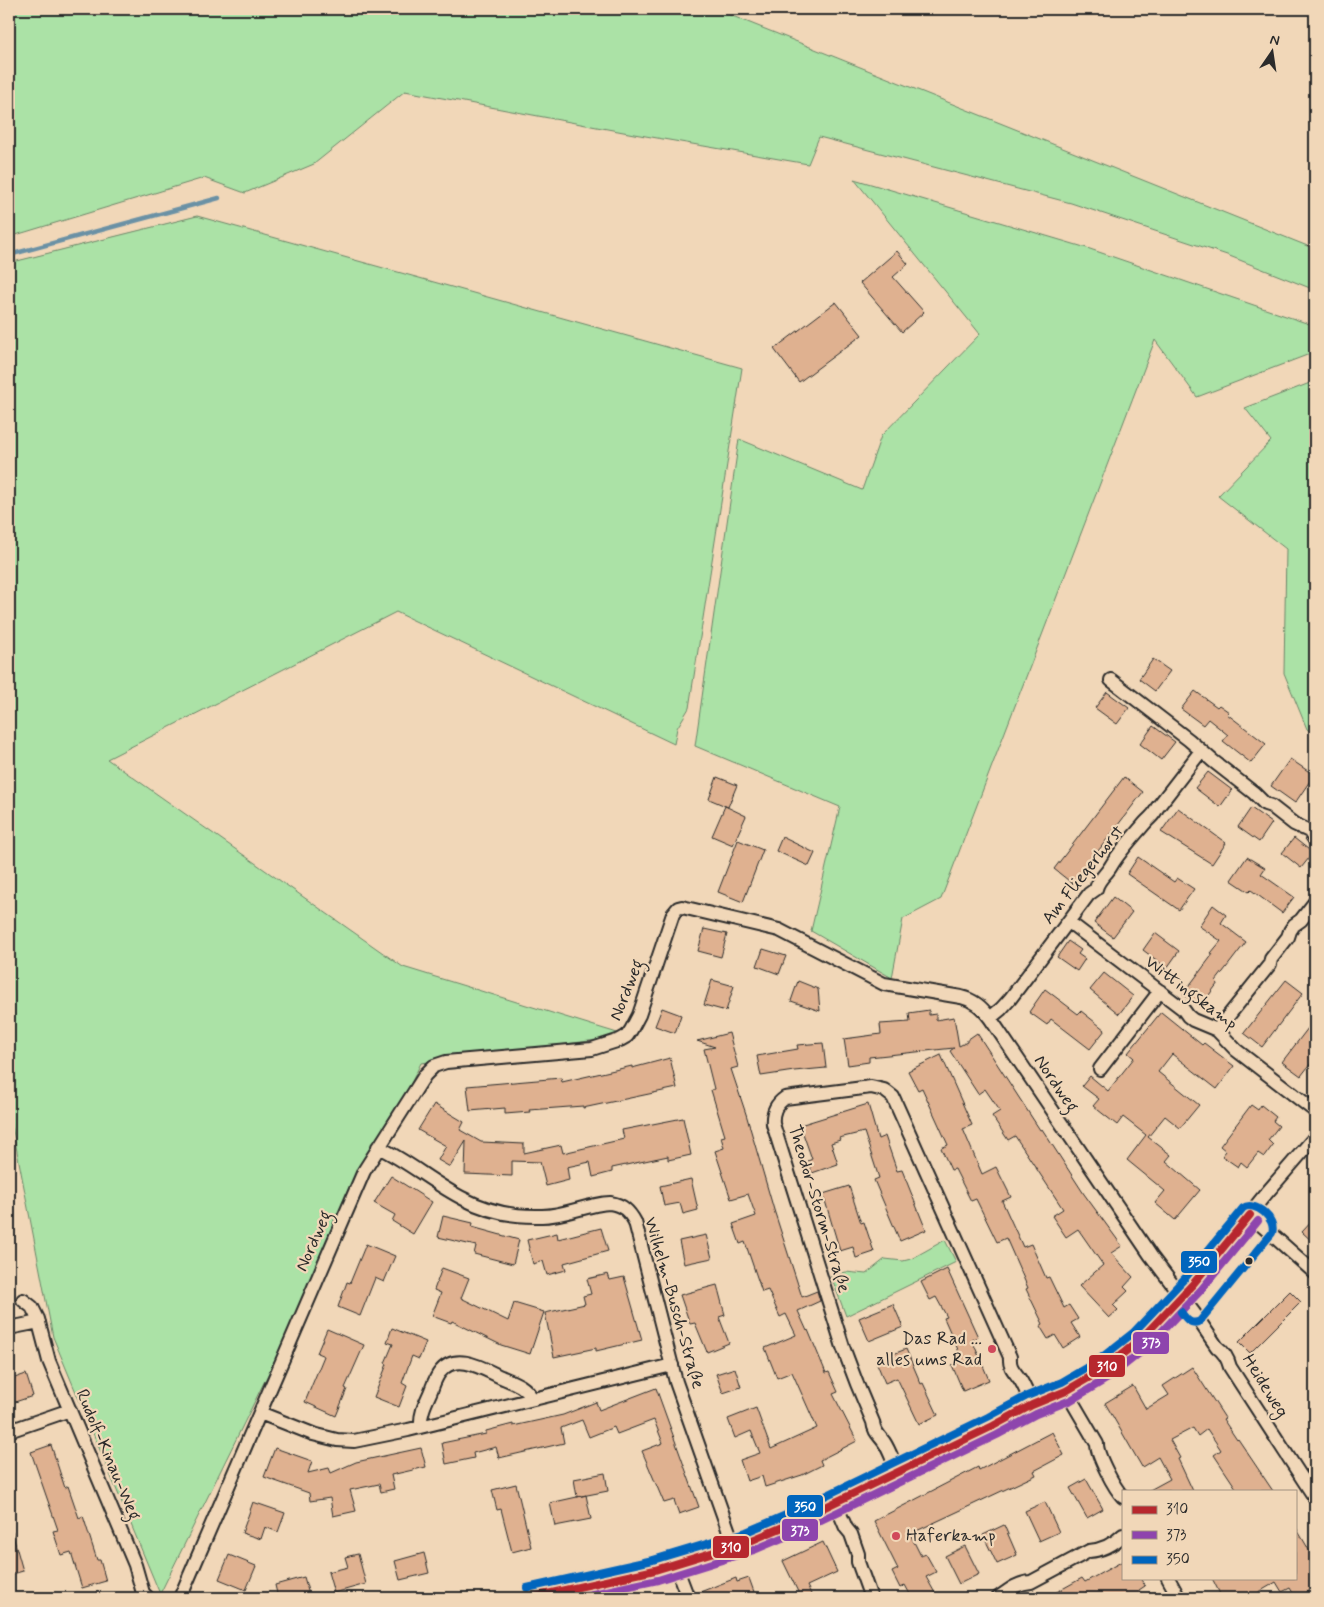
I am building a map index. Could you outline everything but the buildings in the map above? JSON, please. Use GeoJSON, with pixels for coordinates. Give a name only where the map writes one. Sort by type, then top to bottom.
{"type":"FeatureCollection","features":[{"type":"Feature","properties":{"kind":"street"},"geometry":{"type":"LineString","coordinates":[[1111,680],[1189,740],[1265,804],[1271,806],[1294,824],[1309,832],[1315,840]]}},
{"type":"Feature","properties":{"kind":"street","name":"Am Fliegerhorst"},"geometry":{"type":"LineString","coordinates":[[990,1018],[1010,999],[1089,894],[1096,889],[1117,854],[1123,851],[1146,821],[1152,818],[1156,808],[1201,751]]}},
{"type":"Feature","properties":{"kind":"street"},"geometry":{"type":"LineString","coordinates":[[1217,1030],[1270,964],[1271,959],[1288,937],[1294,925],[1301,920],[1315,902]]}},
{"type":"Feature","properties":{"kind":"street","name":"Nordweg"},"geometry":{"type":"LineString","coordinates":[[180,1598],[364,1171],[420,1081],[429,1070],[440,1064],[592,1049],[627,1036],[639,1015],[673,914],[678,908],[682,907],[779,930],[880,982],[966,998],[980,1006],[1151,1256],[1182,1296]]}},
{"type":"Feature","properties":{"kind":"street","name":"Wittingskamp"},"geometry":{"type":"LineString","coordinates":[[1069,922],[1183,1009],[1193,1020],[1217,1030],[1236,1050],[1315,1111]]}},
{"type":"Feature","properties":{"kind":"street"},"geometry":{"type":"LineString","coordinates":[[1100,1069],[1160,991]]}},
{"type":"Feature","properties":{"kind":"street","name":"Theodor-Storm-Straße"},"geometry":{"type":"LineString","coordinates":[[898,1472],[883,1441],[878,1437],[850,1366],[773,1124],[774,1110],[780,1101],[785,1098],[871,1087],[884,1090],[893,1098],[1010,1357],[1010,1364],[1014,1374],[1019,1378],[1032,1405]]}},
{"type":"Feature","properties":{"kind":"street"},"geometry":{"type":"LineString","coordinates":[[529,1598],[675,1564],[734,1546],[790,1524],[993,1426],[1032,1405],[1066,1391],[1102,1370],[1131,1348],[1154,1327],[1193,1284],[1264,1196],[1315,1138]]}},
{"type":"Feature","properties":{"kind":"street","name":"Wilhelm-Busch-Straße"},"geometry":{"type":"LineString","coordinates":[[378,1147],[397,1156],[462,1198],[498,1211],[516,1215],[542,1216],[556,1215],[604,1204],[616,1204],[625,1208],[635,1222],[672,1365],[734,1546]]}},
{"type":"Feature","properties":{"kind":"street"},"geometry":{"type":"LineString","coordinates":[[1250,1215],[1315,1272]]}},
{"type":"Feature","properties":{"kind":"street","name":"Heideweg"},"geometry":{"type":"LineString","coordinates":[[1182,1296],[1217,1347],[1229,1361],[1230,1367],[1315,1498]]}},
{"type":"Feature","properties":{"kind":"street","name":"Rudolf-Kinau-Weg"},"geometry":{"type":"LineString","coordinates":[[22,1300],[32,1307],[39,1322],[49,1361],[135,1565],[143,1593],[148,1598]]}},
{"type":"Feature","properties":{"kind":"street"},"geometry":{"type":"LineString","coordinates":[[9,1328],[39,1322]]}},
{"type":"Feature","properties":{"kind":"street"},"geometry":{"type":"LineString","coordinates":[[421,1426],[421,1415],[437,1376],[444,1367],[455,1363],[472,1364],[518,1384],[527,1390],[532,1398]]}},
{"type":"Feature","properties":{"kind":"street"},"geometry":{"type":"LineString","coordinates":[[260,1413],[313,1434],[346,1441],[370,1438],[672,1365]]}},
{"type":"Feature","properties":{"kind":"street"},"geometry":{"type":"LineString","coordinates":[[1066,1391],[1097,1444],[1097,1450],[1108,1474],[1117,1491],[1122,1496]]}},
{"type":"Feature","properties":{"kind":"street"},"geometry":{"type":"LineString","coordinates":[[9,1431],[70,1410]]}},
{"type":"Feature","properties":{"kind":"street"},"geometry":{"type":"LineString","coordinates":[[835,1502],[846,1528],[851,1534],[858,1554],[858,1562],[871,1598]]}},
{"type":"Feature","properties":{"kind":"street"},"geometry":{"type":"LineString","coordinates":[[998,1598],[1006,1591],[1022,1583],[1031,1582],[1089,1551],[1097,1550],[1117,1541],[1122,1536]]}},
{"type":"Feature","properties":{"kind":"street"},"geometry":{"type":"LineString","coordinates":[[675,1564],[688,1598]]}},
{"type":"Feature","properties":{"kind":"street"},"geometry":{"type":"LineString","coordinates":[[1169,1580],[1178,1598]]}},
{"type":"Feature","properties":{"kind":"green space"},"geometry":{"type":"Polygon","coordinates":[[[9,9],[715,9],[1315,249],[1315,290],[1227,255],[1071,203],[819,137],[808,164],[405,91],[314,164],[245,193],[204,178],[9,237],[9,9]]]}},
{"type":"Feature","properties":{"kind":"green space"},"geometry":{"type":"Polygon","coordinates":[[[854,179],[1087,248],[1315,326],[1315,352],[1197,397],[1155,340],[941,899],[903,919],[892,978],[811,931],[840,807],[695,746],[739,439],[862,490],[881,436],[980,334],[854,179]]]}},
{"type":"Feature","properties":{"kind":"green space"},"geometry":{"type":"Polygon","coordinates":[[[197,216],[742,368],[689,708],[677,728],[674,744],[396,612],[107,759],[403,967],[627,1036],[421,1063],[160,1594],[53,1337],[9,1110],[9,263],[197,216]]]}},
{"type":"Feature","properties":{"kind":"green space"},"geometry":{"type":"Polygon","coordinates":[[[1315,381],[1315,735],[1307,729],[1284,673],[1286,549],[1218,496],[1271,441],[1245,408],[1315,381]]]}},
{"type":"Feature","properties":{"kind":"green space"},"geometry":{"type":"Polygon","coordinates":[[[945,1240],[956,1262],[846,1316],[831,1276],[846,1272],[866,1274],[885,1259],[903,1261],[911,1259],[945,1240]]]}},
{"type":"Feature","properties":{"kind":"waterway"},"geometry":{"type":"LineString","coordinates":[[9,255],[219,198]]}},
{"type":"Feature","properties":{"kind":"transit line","name":"350"},"geometry":{"type":"LineString","coordinates":[[527,1588],[653,1560],[746,1532],[786,1515],[988,1417],[1027,1396],[1062,1382],[1096,1362],[1133,1333],[1186,1277],[1243,1208],[1248,1206],[1264,1212],[1271,1222],[1272,1233],[1200,1321],[1191,1322],[1181,1312]]}},
{"type":"Feature","properties":{"kind":"transit line","name":"310"},"geometry":{"type":"LineString","coordinates":[[529,1598],[655,1570],[750,1541],[790,1524],[993,1426],[1032,1405],[1066,1391],[1102,1370],[1140,1340],[1193,1284],[1250,1215]]}},
{"type":"Feature","properties":{"kind":"transit line","name":"373"},"geometry":{"type":"LineString","coordinates":[[574,1598],[658,1580],[754,1550],[794,1533],[997,1435],[1036,1414],[1071,1400],[1108,1378],[1147,1347],[1201,1290],[1258,1221]]}},
{"type":"Feature","properties":{"kind":"place","name":"Das Rad ... alles ums Rad"},"geometry":{"type":"Point","coordinates":[992,1349]}},
{"type":"Feature","properties":{"kind":"place","name":"Haferkamp"},"geometry":{"type":"Point","coordinates":[896,1536]}}]}
